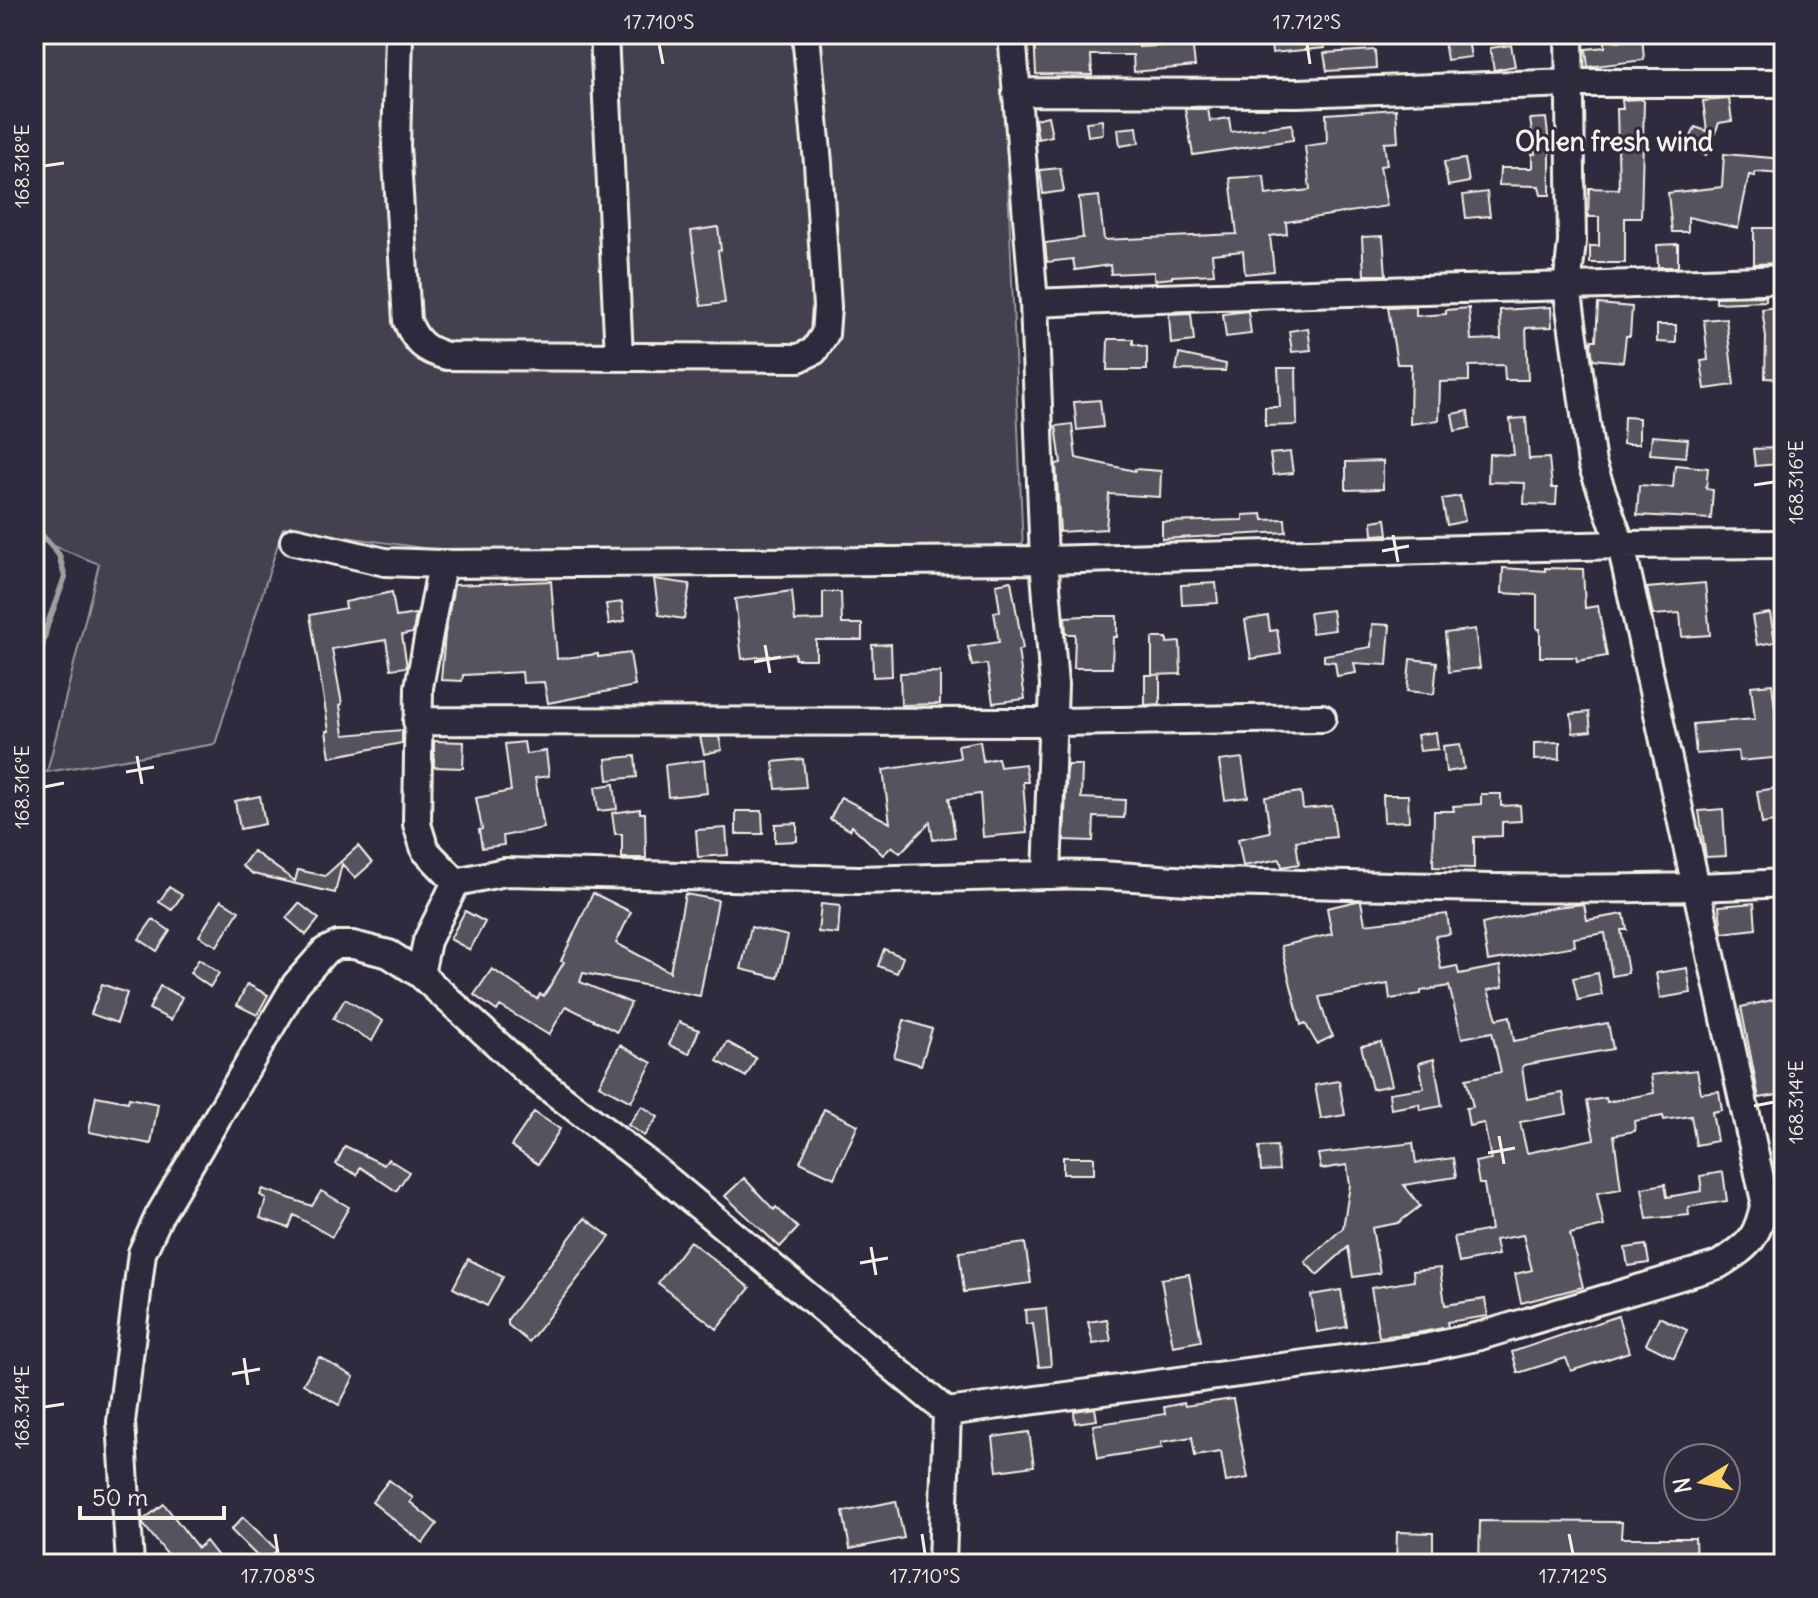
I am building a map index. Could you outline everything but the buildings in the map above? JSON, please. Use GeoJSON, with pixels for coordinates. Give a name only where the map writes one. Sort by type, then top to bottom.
{"type":"FeatureCollection","features":[{"type":"Feature","properties":{"kind":"street"},"geometry":{"type":"LineString","coordinates":[[399,34],[396,146],[405,292],[407,321],[419,345],[430,352],[447,356],[799,358],[814,351],[825,334],[827,307],[806,34]]}},
{"type":"Feature","properties":{"kind":"street"},"geometry":{"type":"LineString","coordinates":[[604,34],[619,357]]}},
{"type":"Feature","properties":{"kind":"street"},"geometry":{"type":"LineString","coordinates":[[1012,34],[1034,303],[1044,560],[1054,685],[1047,875]]}},
{"type":"Feature","properties":{"kind":"street"},"geometry":{"type":"LineString","coordinates":[[130,1564],[121,1422],[142,1253],[159,1216],[296,984],[325,951],[338,945],[353,945],[389,954],[420,974],[528,1072],[656,1170],[947,1412],[1425,1348],[1480,1336],[1718,1265],[1744,1249],[1760,1227],[1765,1201],[1621,545],[1592,464],[1567,287],[1572,242],[1569,34]]}},
{"type":"Feature","properties":{"kind":"street"},"geometry":{"type":"LineString","coordinates":[[1016,92],[1297,93],[1571,83],[1784,83]]}},
{"type":"Feature","properties":{"kind":"street"},"geometry":{"type":"LineString","coordinates":[[1034,303],[1784,279]]}},
{"type":"Feature","properties":{"kind":"street"},"geometry":{"type":"LineString","coordinates":[[294,541],[385,562],[442,564],[1044,560],[1621,545],[1784,544]]}},
{"type":"Feature","properties":{"kind":"street"},"geometry":{"type":"LineString","coordinates":[[442,564],[419,687],[417,824],[425,850],[456,882]]}},
{"type":"Feature","properties":{"kind":"street"},"geometry":{"type":"LineString","coordinates":[[417,721],[1054,722],[1322,718]]}},
{"type":"Feature","properties":{"kind":"street"},"geometry":{"type":"LineString","coordinates":[[456,882],[505,872],[859,880],[1089,872],[1195,881],[1696,888],[1784,883]]}},
{"type":"Feature","properties":{"kind":"street"},"geometry":{"type":"LineString","coordinates":[[420,974],[427,941],[456,882]]}},
{"type":"Feature","properties":{"kind":"street"},"geometry":{"type":"LineString","coordinates":[[942,1564],[947,1412]]}},
{"type":"Feature","properties":{"kind":"shaded area"},"geometry":{"type":"Polygon","coordinates":[[[34,34],[1002,34],[1023,550],[437,550],[283,528],[215,744],[47,772],[99,564],[34,538],[34,34]]]}},
{"type":"Feature","properties":{"kind":"waterway"},"geometry":{"type":"LineString","coordinates":[[34,283],[39,288],[34,356]]}},
{"type":"Feature","properties":{"kind":"waterway"},"geometry":{"type":"LineString","coordinates":[[34,526],[59,555],[65,577],[47,626],[34,679]]}},
{"type":"Feature","properties":{"kind":"district","name":"Ohlen fresh wind"},"geometry":{"type":"Point","coordinates":[1614,141]}}]}
